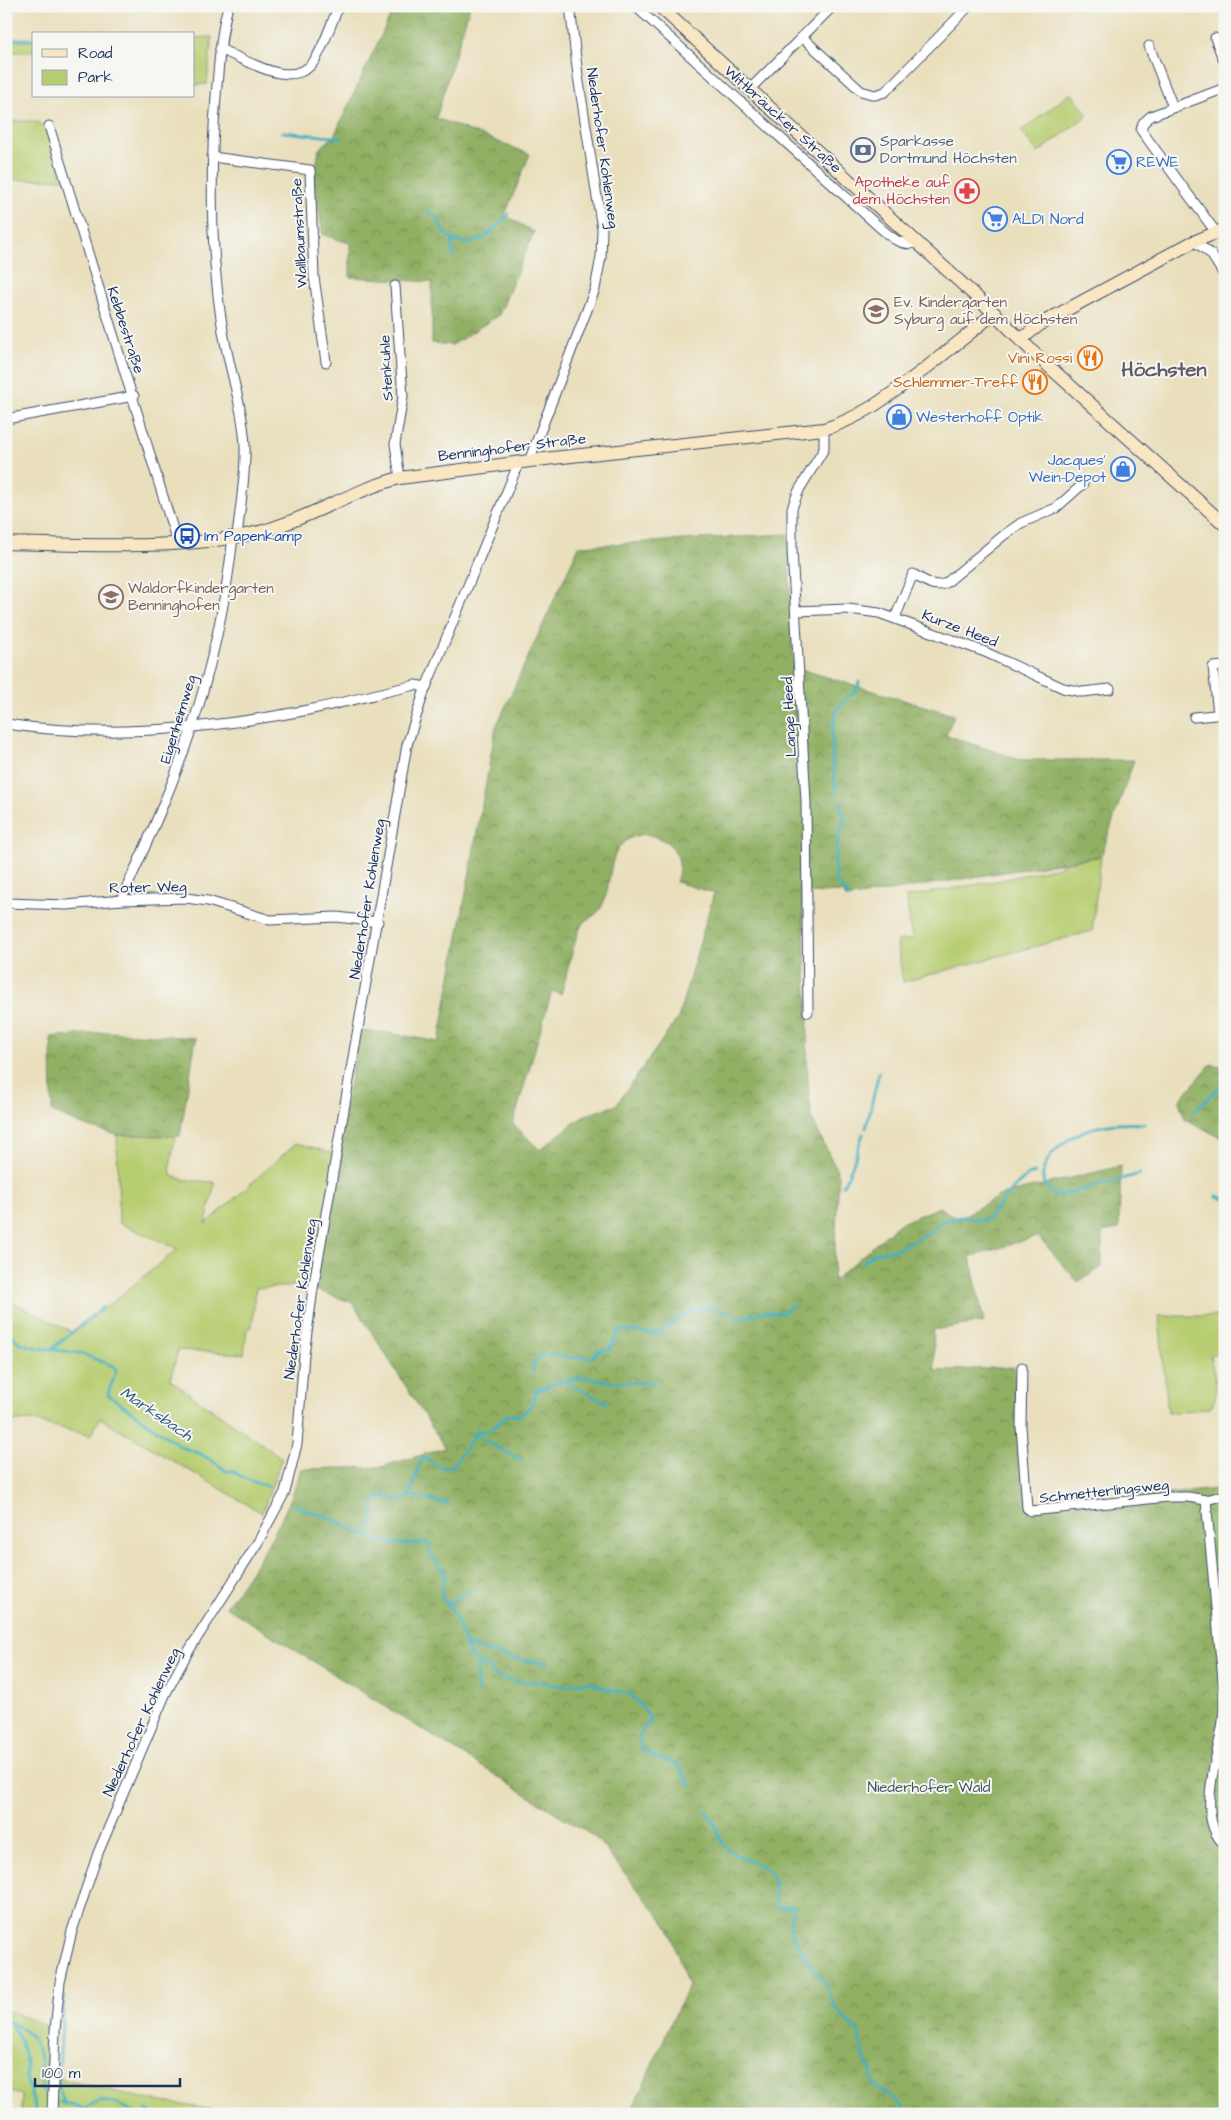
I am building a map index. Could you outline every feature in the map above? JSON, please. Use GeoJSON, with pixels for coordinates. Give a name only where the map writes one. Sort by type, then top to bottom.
{"type":"FeatureCollection","features":[{"type":"Feature","properties":{"kind":"main road","name":"Wittbräucker Straße"},"geometry":{"type":"LineString","coordinates":[[659,6],[994,313],[1020,340],[1225,525]]}},
{"type":"Feature","properties":{"kind":"main road"},"geometry":{"type":"LineString","coordinates":[[1020,340],[1038,326],[1194,241],[1220,230]]}},
{"type":"Feature","properties":{"kind":"main road","name":"Benninghofer Straße"},"geometry":{"type":"LineString","coordinates":[[6,543],[126,544],[235,537],[284,524],[376,485],[400,478],[524,462],[824,429],[852,420],[877,404],[969,335],[994,313]]}},
{"type":"Feature","properties":{"kind":"street"},"geometry":{"type":"LineString","coordinates":[[228,6],[220,49],[212,157],[212,223],[223,330],[236,387],[245,448],[235,537]]}},
{"type":"Feature","properties":{"kind":"street"},"geometry":{"type":"LineString","coordinates":[[220,49],[282,74],[299,74],[315,60],[339,6]]}},
{"type":"Feature","properties":{"kind":"street","name":"Niederhofer Kohlenweg"},"geometry":{"type":"LineString","coordinates":[[52,2114],[55,2039],[60,1982],[72,1931],[98,1853],[165,1695],[210,1615],[277,1509],[291,1476],[297,1444],[309,1314],[407,745],[426,688],[524,462],[595,289],[601,257],[602,229],[578,76],[570,6]]}},
{"type":"Feature","properties":{"kind":"street","name":"Wittbräucker Straße"},"geometry":{"type":"LineString","coordinates":[[635,6],[877,225],[900,242],[908,245],[916,243]]}},
{"type":"Feature","properties":{"kind":"street"},"geometry":{"type":"LineString","coordinates":[[749,90],[833,6]]}},
{"type":"Feature","properties":{"kind":"street"},"geometry":{"type":"LineString","coordinates":[[802,37],[861,91],[875,95],[885,92],[969,6]]}},
{"type":"Feature","properties":{"kind":"street"},"geometry":{"type":"LineString","coordinates":[[1215,38],[1225,64]]}},
{"type":"Feature","properties":{"kind":"street"},"geometry":{"type":"LineString","coordinates":[[1149,46],[1173,108]]}},
{"type":"Feature","properties":{"kind":"street"},"geometry":{"type":"LineString","coordinates":[[1220,230],[1141,130],[1146,120],[1151,116],[1225,88]]}},
{"type":"Feature","properties":{"kind":"street","name":"Kebbestraße"},"geometry":{"type":"LineString","coordinates":[[49,126],[98,288],[134,396],[177,542]]}},
{"type":"Feature","properties":{"kind":"street","name":"Wallbaumstraße"},"geometry":{"type":"LineString","coordinates":[[212,157],[310,170],[314,277],[326,362]]}},
{"type":"Feature","properties":{"kind":"street"},"geometry":{"type":"LineString","coordinates":[[1194,241],[1212,254],[1225,276]]}},
{"type":"Feature","properties":{"kind":"street","name":"Stenkuhle"},"geometry":{"type":"LineString","coordinates":[[394,286],[403,397],[395,444],[400,478]]}},
{"type":"Feature","properties":{"kind":"street"},"geometry":{"type":"LineString","coordinates":[[6,419],[134,396]]}},
{"type":"Feature","properties":{"kind":"street","name":"Lange Heed"},"geometry":{"type":"LineString","coordinates":[[808,1012],[806,802],[792,508],[799,490],[824,449],[824,429]]}},
{"type":"Feature","properties":{"kind":"street"},"geometry":{"type":"LineString","coordinates":[[895,618],[913,574],[941,586],[1004,535],[1021,523],[1056,508],[1083,484]]}},
{"type":"Feature","properties":{"kind":"street","name":"Eigenheimweg"},"geometry":{"type":"LineString","coordinates":[[121,900],[163,807],[193,726],[216,640],[235,537]]}},
{"type":"Feature","properties":{"kind":"street","name":"Kurze Heed"},"geometry":{"type":"LineString","coordinates":[[796,611],[848,609],[879,613],[985,652],[1063,688],[1082,692],[1110,690]]}},
{"type":"Feature","properties":{"kind":"street"},"geometry":{"type":"LineString","coordinates":[[1194,717],[1221,714],[1213,668],[1225,666]]}},
{"type":"Feature","properties":{"kind":"street"},"geometry":{"type":"LineString","coordinates":[[6,724],[40,729],[106,730],[193,726],[307,710],[415,685],[426,688]]}},
{"type":"Feature","properties":{"kind":"street","name":"Roter Weg"},"geometry":{"type":"LineString","coordinates":[[6,903],[67,905],[121,900],[186,898],[208,901],[270,920],[337,917],[378,922]]}},
{"type":"Feature","properties":{"kind":"street","name":"Schmetterlingsweg"},"geometry":{"type":"LineString","coordinates":[[1022,1367],[1021,1426],[1028,1508],[1031,1511],[1168,1497],[1188,1497],[1206,1500],[1225,1495]]}},
{"type":"Feature","properties":{"kind":"street"},"geometry":{"type":"LineString","coordinates":[[1206,1500],[1224,1684],[1223,1721],[1210,1795],[1211,1815],[1216,1836],[1225,1845]]}},
{"type":"Feature","properties":{"kind":"green space"},"geometry":{"type":"Polygon","coordinates":[[[395,6],[470,6],[436,118],[530,154],[505,215],[534,232],[499,315],[452,345],[432,343],[432,282],[350,277],[350,243],[323,235],[314,180],[319,149],[334,136],[395,6]]]}},
{"type":"Feature","properties":{"kind":"green space"},"geometry":{"type":"Polygon","coordinates":[[[212,37],[207,84],[195,85],[195,38],[212,37]]]}},
{"type":"Feature","properties":{"kind":"green space"},"geometry":{"type":"Polygon","coordinates":[[[6,41],[32,41],[32,52],[6,52],[6,41]]]}},
{"type":"Feature","properties":{"kind":"green space"},"geometry":{"type":"Polygon","coordinates":[[[1071,93],[1088,115],[1038,153],[1021,131],[1071,93]]]}},
{"type":"Feature","properties":{"kind":"green space"},"geometry":{"type":"Polygon","coordinates":[[[6,121],[36,121],[47,129],[63,179],[6,180],[6,121]]]}},
{"type":"Feature","properties":{"kind":"green space","name":"Niederhofer Wald"},"geometry":{"type":"Polygon","coordinates":[[[788,534],[793,667],[954,715],[946,735],[1020,760],[1134,760],[1101,856],[847,898],[842,892],[802,894],[808,1012],[807,1066],[811,1117],[839,1175],[833,1281],[899,1224],[939,1207],[958,1219],[1001,1195],[1121,1166],[1119,1229],[1102,1232],[1102,1267],[1078,1282],[1038,1236],[970,1257],[984,1322],[933,1330],[935,1371],[1014,1367],[1028,1508],[1225,1488],[1225,2114],[630,2114],[688,1986],[669,1928],[596,1838],[226,1607],[270,1541],[295,1488],[301,1469],[381,1467],[445,1448],[353,1303],[313,1289],[359,1031],[383,1032],[439,1042],[496,727],[579,546],[788,534]],[[644,834],[631,838],[622,844],[616,853],[601,908],[581,926],[561,994],[552,991],[513,1124],[540,1150],[583,1116],[616,1105],[678,1018],[714,893],[676,882],[679,864],[674,849],[662,839],[644,834]]]}},
{"type":"Feature","properties":{"kind":"green space"},"geometry":{"type":"Polygon","coordinates":[[[1101,856],[1092,931],[903,982],[897,941],[912,939],[906,897],[1002,880],[1062,866],[1062,863],[1101,856]]]}},
{"type":"Feature","properties":{"kind":"green space"},"geometry":{"type":"Polygon","coordinates":[[[108,1032],[196,1038],[180,1136],[117,1135],[85,1126],[52,1112],[51,1037],[108,1032]]]}},
{"type":"Feature","properties":{"kind":"green space"},"geometry":{"type":"Polygon","coordinates":[[[1211,1064],[1224,1067],[1225,1140],[1185,1119],[1179,1101],[1211,1064]]]}},
{"type":"Feature","properties":{"kind":"green space"},"geometry":{"type":"Polygon","coordinates":[[[117,1135],[175,1136],[170,1168],[172,1176],[185,1180],[215,1182],[206,1224],[296,1143],[337,1154],[313,1289],[300,1286],[256,1288],[252,1327],[247,1329],[244,1354],[178,1350],[170,1380],[282,1458],[262,1513],[100,1418],[90,1436],[31,1420],[6,1422],[6,1299],[74,1333],[178,1249],[119,1223],[117,1135]]]}},
{"type":"Feature","properties":{"kind":"green space"},"geometry":{"type":"Polygon","coordinates":[[[1159,1316],[1225,1316],[1225,1352],[1210,1355],[1216,1389],[1214,1402],[1210,1408],[1168,1413],[1159,1316]]]}},
{"type":"Feature","properties":{"kind":"green space"},"geometry":{"type":"Polygon","coordinates":[[[6,2010],[49,2026],[48,2076],[156,2101],[243,2114],[22,2114],[22,2095],[6,2091],[6,2010]]]}},
{"type":"Feature","properties":{"kind":"waterway"},"geometry":{"type":"LineString","coordinates":[[6,39],[32,39]]}},
{"type":"Feature","properties":{"kind":"waterway"},"geometry":{"type":"LineString","coordinates":[[283,132],[342,138]]}},
{"type":"Feature","properties":{"kind":"waterway"},"geometry":{"type":"LineString","coordinates":[[428,211],[436,217],[445,234],[457,241],[470,244],[487,236],[509,214]]}},
{"type":"Feature","properties":{"kind":"waterway"},"geometry":{"type":"LineString","coordinates":[[453,239],[451,246],[454,256]]}},
{"type":"Feature","properties":{"kind":"waterway","name":"Lange Heed"},"geometry":{"type":"LineString","coordinates":[[837,793],[832,748],[833,724],[840,705],[854,692],[859,682]]}},
{"type":"Feature","properties":{"kind":"waterway","name":"Lange Heed"},"geometry":{"type":"LineString","coordinates":[[840,802],[845,821],[836,850],[835,876],[838,884],[849,897]]}},
{"type":"Feature","properties":{"kind":"waterway"},"geometry":{"type":"LineString","coordinates":[[1193,1112],[1221,1086],[1225,1070]]}},
{"type":"Feature","properties":{"kind":"waterway","name":"Lange Heed"},"geometry":{"type":"LineString","coordinates":[[866,1128],[879,1072]]}},
{"type":"Feature","properties":{"kind":"waterway","name":"Marksbach"},"geometry":{"type":"LineString","coordinates":[[1140,1174],[1059,1196],[1053,1194],[1045,1186],[1043,1180],[1043,1171],[1052,1154],[1067,1140],[1076,1135],[1093,1128],[1105,1126],[1144,1124]]}},
{"type":"Feature","properties":{"kind":"waterway","name":"Lange Heed"},"geometry":{"type":"LineString","coordinates":[[843,1185],[852,1167],[863,1134]]}},
{"type":"Feature","properties":{"kind":"waterway","name":"Marksbach"},"geometry":{"type":"LineString","coordinates":[[863,1262],[875,1253],[900,1248],[928,1233],[943,1221],[960,1217],[985,1220],[1028,1175],[1035,1173]]}},
{"type":"Feature","properties":{"kind":"waterway","name":"Marksbach"},"geometry":{"type":"LineString","coordinates":[[1217,1196],[1225,1199]]}},
{"type":"Feature","properties":{"kind":"waterway","name":"Marksbach"},"geometry":{"type":"LineString","coordinates":[[533,1373],[534,1362],[542,1354],[575,1358],[592,1357],[599,1351],[610,1349],[618,1332],[623,1330],[657,1334],[686,1314],[709,1306],[740,1318],[766,1311],[781,1313],[794,1305]]}},
{"type":"Feature","properties":{"kind":"waterway"},"geometry":{"type":"LineString","coordinates":[[52,1349],[103,1307]]}},
{"type":"Feature","properties":{"kind":"waterway","name":"Marksbach"},"geometry":{"type":"LineString","coordinates":[[6,1332],[22,1344],[79,1353],[113,1366],[116,1369],[108,1395],[181,1447],[201,1454],[225,1471],[233,1471],[245,1479],[268,1487]]}},
{"type":"Feature","properties":{"kind":"waterway"},"geometry":{"type":"LineString","coordinates":[[536,1391],[555,1383],[582,1377],[612,1382],[656,1383]]}},
{"type":"Feature","properties":{"kind":"waterway"},"geometry":{"type":"LineString","coordinates":[[564,1381],[607,1403]]}},
{"type":"Feature","properties":{"kind":"waterway","name":"Marksbach"},"geometry":{"type":"LineString","coordinates":[[368,1536],[374,1515],[372,1506],[378,1497],[386,1496],[403,1502],[411,1492],[421,1460],[426,1458],[442,1468],[453,1466],[472,1439],[473,1434],[477,1431],[489,1431],[508,1415],[522,1415],[534,1400],[535,1388]]}},
{"type":"Feature","properties":{"kind":"waterway"},"geometry":{"type":"LineString","coordinates":[[473,1434],[523,1461]]}},
{"type":"Feature","properties":{"kind":"waterway"},"geometry":{"type":"LineString","coordinates":[[410,1495],[448,1504]]}},
{"type":"Feature","properties":{"kind":"waterway"},"geometry":{"type":"LineString","coordinates":[[293,1505],[325,1516],[352,1530],[384,1542],[402,1544],[426,1542],[430,1546],[429,1552],[445,1572],[442,1595],[455,1615],[469,1653],[474,1659],[480,1664],[489,1667],[494,1676],[516,1682],[535,1682],[562,1686],[589,1682],[615,1691],[629,1693],[648,1714],[650,1721],[639,1737],[643,1750],[678,1766],[691,1787]]}},
{"type":"Feature","properties":{"kind":"waterway"},"geometry":{"type":"LineString","coordinates":[[446,1604],[473,1590]]}},
{"type":"Feature","properties":{"kind":"waterway"},"geometry":{"type":"LineString","coordinates":[[464,1645],[519,1660],[548,1663]]}},
{"type":"Feature","properties":{"kind":"waterway"},"geometry":{"type":"LineString","coordinates":[[478,1691],[476,1671],[479,1665]]}},
{"type":"Feature","properties":{"kind":"waterway"},"geometry":{"type":"LineString","coordinates":[[705,1810],[710,1815],[721,1840],[729,1850],[739,1857],[763,1867],[772,1876],[775,1884],[777,1905],[780,1908],[791,1906],[794,1908],[789,1924],[791,1932],[814,1971],[823,1980],[836,2009],[858,2032],[865,2061],[872,2070],[873,2085],[894,2098],[908,2114]]}},
{"type":"Feature","properties":{"kind":"waterway"},"geometry":{"type":"LineString","coordinates":[[64,1996],[58,2085],[65,2105]]}},
{"type":"Feature","properties":{"kind":"waterway"},"geometry":{"type":"LineString","coordinates":[[6,2021],[26,2032],[35,2043],[40,2057],[41,2083],[44,2093]]}},
{"type":"Feature","properties":{"kind":"waterway"},"geometry":{"type":"LineString","coordinates":[[10,2022],[21,2041],[27,2066],[26,2078],[35,2107],[34,2114]]}},
{"type":"Feature","properties":{"kind":"waterway"},"geometry":{"type":"LineString","coordinates":[[59,2102],[85,2109],[99,2100],[118,2104],[138,2114]]}},
{"type":"Feature","properties":{"kind":"waterway"},"geometry":{"type":"LineString","coordinates":[[146,2110],[153,2114]]}},
{"type":"Feature","properties":{"kind":"place","name":"Sparkasse Dortmund Höchsten"},"geometry":{"type":"Point","coordinates":[863,150]}},
{"type":"Feature","properties":{"kind":"place","name":"REWE"},"geometry":{"type":"Point","coordinates":[1119,162]}},
{"type":"Feature","properties":{"kind":"place","name":"Apotheke auf dem Höchsten"},"geometry":{"type":"Point","coordinates":[967,191]}},
{"type":"Feature","properties":{"kind":"place","name":"ALDI Nord"},"geometry":{"type":"Point","coordinates":[995,219]}},
{"type":"Feature","properties":{"kind":"place","name":"Ev. Kindergarten Syburg auf dem Höchsten"},"geometry":{"type":"Point","coordinates":[876,311]}},
{"type":"Feature","properties":{"kind":"place","name":"Vini Rossi"},"geometry":{"type":"Point","coordinates":[1090,358]}},
{"type":"Feature","properties":{"kind":"place","name":"Schlemmer-Treff"},"geometry":{"type":"Point","coordinates":[1035,382]}},
{"type":"Feature","properties":{"kind":"place","name":"Westerhoff Optik"},"geometry":{"type":"Point","coordinates":[899,417]}},
{"type":"Feature","properties":{"kind":"place","name":"Jacques’ Wein-Depot"},"geometry":{"type":"Point","coordinates":[1123,469]}},
{"type":"Feature","properties":{"kind":"place","name":"Im Papenkamp"},"geometry":{"type":"Point","coordinates":[187,536]}},
{"type":"Feature","properties":{"kind":"place","name":"Waldorfkindergarten Benninghofen"},"geometry":{"type":"Point","coordinates":[111,597]}},
{"type":"Feature","properties":{"kind":"district","name":"Höchsten"},"geometry":{"type":"Point","coordinates":[1164,369]}}]}
